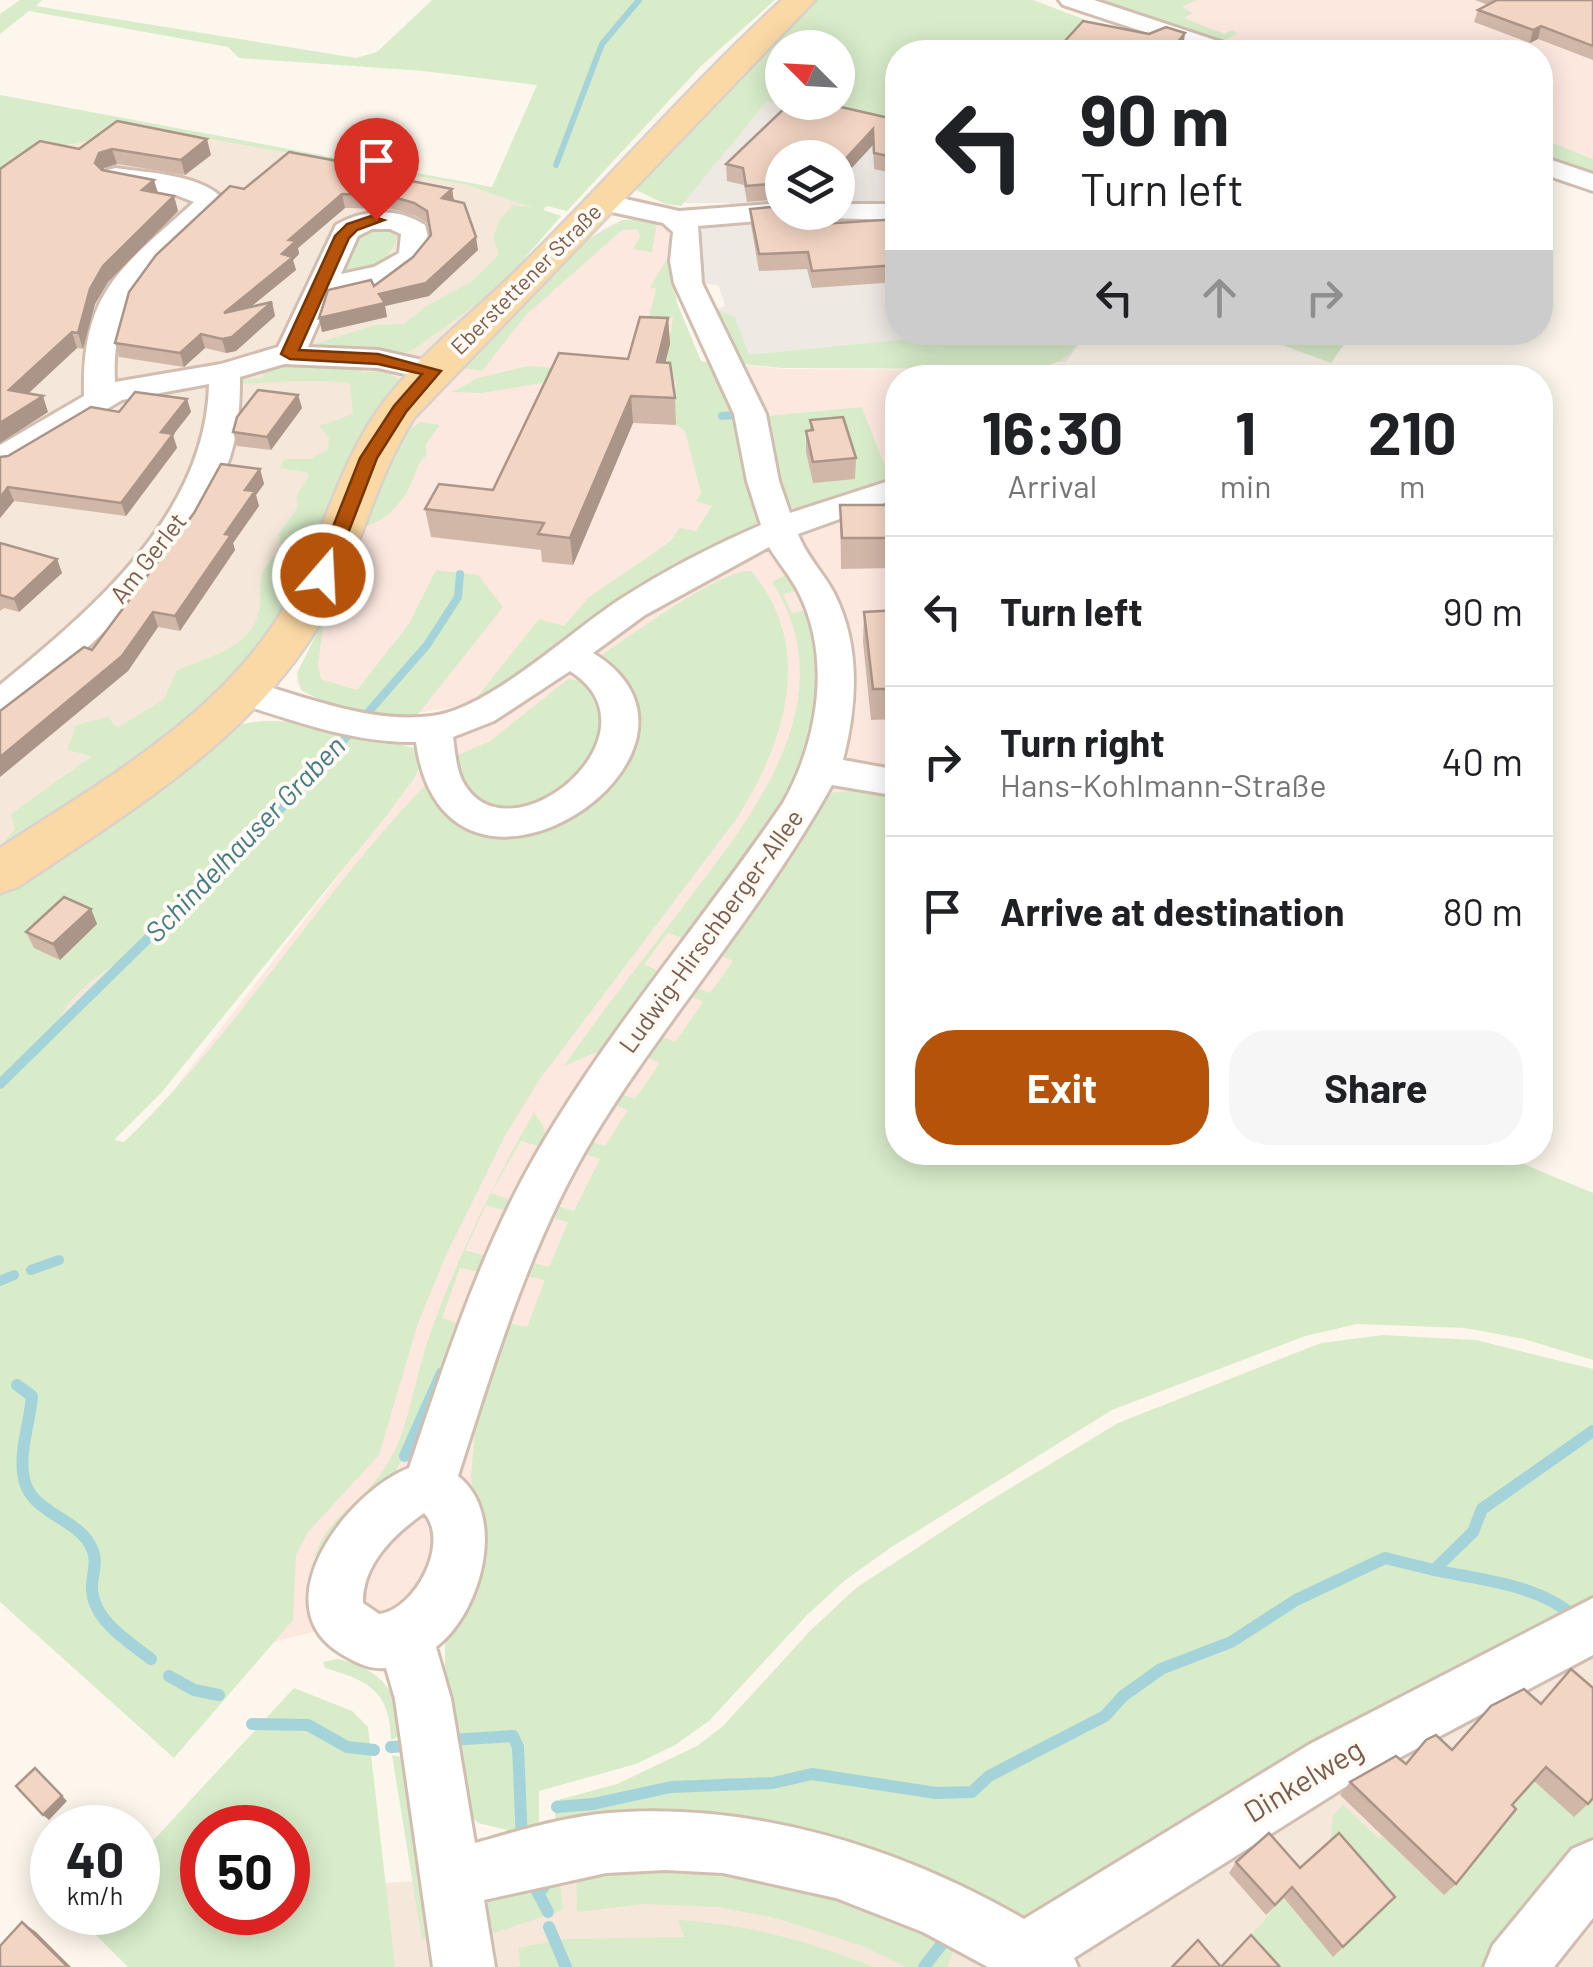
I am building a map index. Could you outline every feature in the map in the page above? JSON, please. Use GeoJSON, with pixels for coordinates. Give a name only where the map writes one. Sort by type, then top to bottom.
{"type":"FeatureCollection","features":[{"type":"Feature","properties":{"kind":"main road","name":"Eberstettener Straße"},"geometry":{"type":"LineString","coordinates":[[0,874],[148,772],[245,692],[304,614],[323,575],[354,490],[382,433],[433,371],[603,202],[708,87],[800,0]]}},
{"type":"Feature","properties":{"kind":"street"},"geometry":{"type":"LineString","coordinates":[[1071,0],[1191,40]]}},
{"type":"Feature","properties":{"kind":"street"},"geometry":{"type":"LineString","coordinates":[[1553,169],[1593,183]]}},
{"type":"Feature","properties":{"kind":"street"},"geometry":{"type":"LineString","coordinates":[[100,398],[101,332],[117,292],[151,252],[207,205],[208,198],[183,188],[116,176]]}},
{"type":"Feature","properties":{"kind":"street"},"geometry":{"type":"LineString","coordinates":[[706,188],[765,201]]}},
{"type":"Feature","properties":{"kind":"street"},"geometry":{"type":"LineString","coordinates":[[603,202],[676,219],[765,212]]}},
{"type":"Feature","properties":{"kind":"street"},"geometry":{"type":"LineString","coordinates":[[855,212],[885,212]]}},
{"type":"Feature","properties":{"kind":"street","name":"Ludwig-Hirschberger-Allee"},"geometry":{"type":"LineString","coordinates":[[428,1485],[503,1272],[550,1172],[593,1098],[775,847],[821,770],[834,714],[835,650],[824,610],[789,556],[762,481],[750,414],[695,301],[684,261],[687,230],[676,219]]}},
{"type":"Feature","properties":{"kind":"street"},"geometry":{"type":"LineString","coordinates":[[290,354],[322,285]]}},
{"type":"Feature","properties":{"kind":"street"},"geometry":{"type":"LineString","coordinates":[[0,459],[100,398],[290,354],[378,359],[433,371]]}},
{"type":"Feature","properties":{"kind":"street","name":"Am Gerlet"},"geometry":{"type":"LineString","coordinates":[[0,704],[123,594],[186,510],[223,434],[225,372]]}},
{"type":"Feature","properties":{"kind":"street"},"geometry":{"type":"LineString","coordinates":[[245,692],[358,722],[433,729],[479,712],[688,574],[779,528],[885,492]]}},
{"type":"Feature","properties":{"kind":"street"},"geometry":{"type":"LineString","coordinates":[[433,729],[449,793],[470,811],[516,821],[552,814],[569,805],[600,778],[610,762],[619,719],[615,693],[608,683],[566,653]]}},
{"type":"Feature","properties":{"kind":"street"},"geometry":{"type":"LineString","coordinates":[[821,770],[885,781]]}},
{"type":"Feature","properties":{"kind":"street"},"geometry":{"type":"LineString","coordinates":[[428,1485],[440,1489],[453,1505],[458,1520],[457,1558],[442,1599],[418,1630],[406,1638],[383,1642],[358,1634],[340,1618],[336,1598],[344,1566],[364,1532],[406,1492],[428,1485]]}},
{"type":"Feature","properties":{"kind":"street","name":"Dinkelweg"},"geometry":{"type":"LineString","coordinates":[[1036,1960],[1330,1764],[1593,1625]]}},
{"type":"Feature","properties":{"kind":"street"},"geometry":{"type":"LineString","coordinates":[[406,1638],[423,1700],[464,1967]]}},
{"type":"Feature","properties":{"kind":"street"},"geometry":{"type":"LineString","coordinates":[[450,1879],[603,1843],[710,1842],[776,1852],[853,1872],[941,1909],[1036,1960]]}},
{"type":"Feature","properties":{"kind":"street"},"geometry":{"type":"LineString","coordinates":[[1516,1967],[1593,1870]]}},
{"type":"Feature","properties":{"kind":"shaded area"},"geometry":{"type":"Polygon","coordinates":[[[830,0],[1023,0],[1146,40],[885,40],[885,345],[1078,345],[1066,362],[735,361],[713,310],[725,306],[719,286],[700,282],[698,241],[705,225],[733,215],[729,203],[682,203],[697,131],[765,64],[765,120],[855,120],[855,30],[800,30],[830,0]]]}},
{"type":"Feature","properties":{"kind":"shaded area"},"geometry":{"type":"Polygon","coordinates":[[[1095,0],[1593,0],[1593,176],[1553,161],[1553,40],[1208,40],[1095,0]]]}},
{"type":"Feature","properties":{"kind":"shaded area"},"geometry":{"type":"Polygon","coordinates":[[[154,129],[467,185],[561,216],[404,392],[211,706],[209,875],[0,1097],[0,177],[43,149],[154,129]]]}},
{"type":"Feature","properties":{"kind":"shaded area"},"geometry":{"type":"Polygon","coordinates":[[[633,219],[657,222],[670,230],[670,272],[677,303],[701,361],[785,369],[885,369],[885,1073],[480,1591],[232,1652],[88,1201],[471,704],[399,716],[316,698],[301,690],[296,681],[324,619],[353,530],[399,427],[590,238],[612,224],[633,219]]]}},
{"type":"Feature","properties":{"kind":"shaded area"},"geometry":{"type":"Polygon","coordinates":[[[1593,1625],[1593,1967],[395,1967],[383,1883],[450,1879],[1593,1625]]]}},
{"type":"Feature","properties":{"kind":"green space"},"geometry":{"type":"Polygon","coordinates":[[[20,0],[42,0],[36,6],[356,58],[377,52],[432,0],[775,0],[701,66],[567,211],[547,206],[543,210],[561,216],[500,287],[402,354],[325,349],[314,344],[375,325],[404,324],[425,307],[471,282],[499,254],[493,237],[500,220],[513,205],[533,208],[467,185],[154,129],[43,149],[0,177],[0,95],[492,187],[537,85],[424,71],[239,58],[228,47],[29,11],[0,34],[0,14],[20,0]]]}},
{"type":"Feature","properties":{"kind":"green space"},"geometry":{"type":"Polygon","coordinates":[[[813,0],[1033,0],[1138,40],[885,40],[885,125],[855,119],[855,30],[785,30],[813,0]]]}},
{"type":"Feature","properties":{"kind":"green space"},"geometry":{"type":"Polygon","coordinates":[[[1093,0],[1197,0],[1182,7],[1193,13],[1184,18],[1224,34],[1234,30],[1237,34],[1214,40],[1093,0]]]}},
{"type":"Feature","properties":{"kind":"green space"},"geometry":{"type":"Polygon","coordinates":[[[765,51],[765,103],[681,206],[665,204],[634,189],[765,51]]]}},
{"type":"Feature","properties":{"kind":"green space"},"geometry":{"type":"Polygon","coordinates":[[[1553,143],[1593,159],[1593,175],[1553,161],[1553,143]]]}},
{"type":"Feature","properties":{"kind":"green space"},"geometry":{"type":"Polygon","coordinates":[[[622,220],[657,222],[652,252],[633,249],[640,236],[637,229],[622,230],[526,315],[482,371],[462,368],[488,330],[590,238],[622,220]]]}},
{"type":"Feature","properties":{"kind":"green space"},"geometry":{"type":"Polygon","coordinates":[[[373,228],[399,234],[390,252],[369,268],[341,277],[355,241],[373,228]]]}},
{"type":"Feature","properties":{"kind":"green space"},"geometry":{"type":"Polygon","coordinates":[[[670,254],[677,303],[701,361],[713,364],[741,417],[758,522],[746,533],[637,592],[473,702],[539,619],[564,626],[589,597],[671,541],[679,528],[696,531],[712,506],[696,501],[701,493],[685,431],[676,425],[671,390],[675,390],[676,382],[662,378],[673,318],[649,316],[656,289],[650,287],[670,254]]]}},
{"type":"Feature","properties":{"kind":"green space"},"geometry":{"type":"Polygon","coordinates":[[[715,309],[735,317],[749,355],[885,341],[885,345],[1076,345],[1063,359],[1049,365],[782,368],[741,364],[729,356],[715,309]]]}},
{"type":"Feature","properties":{"kind":"green space"},"geometry":{"type":"Polygon","coordinates":[[[1282,345],[1344,345],[1331,363],[1282,345]]]}},
{"type":"Feature","properties":{"kind":"green space"},"geometry":{"type":"Polygon","coordinates":[[[273,362],[363,364],[361,372],[376,372],[379,365],[405,384],[286,621],[211,706],[0,861],[0,847],[15,829],[11,814],[92,756],[67,750],[76,725],[108,717],[117,728],[164,699],[177,670],[233,646],[256,621],[264,570],[282,550],[279,534],[298,507],[297,495],[309,476],[307,472],[279,468],[285,459],[311,459],[328,449],[329,438],[319,426],[353,414],[350,383],[239,384],[244,379],[263,378],[264,368],[273,362]]]}},
{"type":"Feature","properties":{"kind":"green space"},"geometry":{"type":"Polygon","coordinates":[[[528,366],[560,368],[562,380],[482,393],[452,392],[478,378],[528,366]]]}},
{"type":"Feature","properties":{"kind":"green space"},"geometry":{"type":"Polygon","coordinates":[[[862,407],[885,466],[885,484],[801,510],[785,506],[758,417],[862,407]]]}},
{"type":"Feature","properties":{"kind":"green space"},"geometry":{"type":"Polygon","coordinates":[[[421,422],[440,425],[426,444],[426,456],[409,488],[382,518],[353,530],[400,435],[421,422]]]}},
{"type":"Feature","properties":{"kind":"green space"},"geometry":{"type":"Polygon","coordinates":[[[436,570],[478,575],[503,607],[418,714],[358,711],[301,690],[297,673],[324,619],[318,665],[321,679],[357,690],[409,624],[436,570]]]}},
{"type":"Feature","properties":{"kind":"green space"},"geometry":{"type":"Polygon","coordinates":[[[751,571],[771,600],[783,631],[788,662],[786,694],[769,758],[737,818],[540,1079],[506,1134],[446,1255],[417,1326],[379,1455],[308,1532],[296,1555],[293,1620],[174,1758],[0,1602],[0,888],[239,725],[305,723],[426,754],[415,777],[387,815],[161,1093],[114,1140],[124,1142],[204,1055],[352,869],[430,780],[446,808],[574,811],[621,685],[600,656],[697,592],[737,573],[751,571]],[[134,954],[96,977],[74,997],[59,1021],[56,1035],[134,954]]]}},
{"type":"Feature","properties":{"kind":"green space"},"geometry":{"type":"Polygon","coordinates":[[[787,574],[799,591],[783,594],[792,613],[808,610],[818,660],[817,706],[807,748],[791,788],[769,826],[686,940],[668,933],[644,964],[662,973],[607,1048],[564,1066],[736,835],[782,755],[795,713],[800,670],[793,626],[772,582],[787,574]]]}},
{"type":"Feature","properties":{"kind":"green space"},"geometry":{"type":"Polygon","coordinates":[[[568,679],[584,681],[598,691],[605,743],[551,804],[499,811],[466,797],[449,759],[490,741],[568,679]]]}},
{"type":"Feature","properties":{"kind":"green space"},"geometry":{"type":"Polygon","coordinates":[[[827,793],[885,793],[885,1165],[1526,1165],[1593,1193],[1593,1360],[1524,1339],[1465,1328],[1357,1324],[1305,1336],[1112,1410],[890,1548],[844,1581],[806,1616],[709,1721],[675,1745],[636,1764],[539,1791],[539,1829],[511,1846],[507,1830],[478,1823],[467,1811],[445,1699],[448,1623],[477,1564],[471,1476],[475,1430],[504,1322],[527,1327],[545,1280],[521,1275],[525,1261],[549,1267],[568,1222],[546,1216],[551,1204],[574,1211],[600,1159],[579,1152],[584,1139],[605,1146],[628,1110],[607,1102],[613,1091],[635,1099],[660,1063],[641,1054],[654,1033],[675,1042],[703,1002],[683,993],[689,985],[710,993],[733,961],[713,952],[827,793]]]}},
{"type":"Feature","properties":{"kind":"green space"},"geometry":{"type":"Polygon","coordinates":[[[534,1112],[544,1127],[546,1139],[541,1147],[521,1141],[491,1193],[513,1201],[508,1211],[486,1205],[465,1250],[487,1256],[480,1272],[460,1268],[442,1318],[463,1325],[405,1456],[309,1598],[312,1570],[326,1532],[377,1478],[397,1446],[425,1348],[452,1276],[490,1193],[534,1112]]]}},
{"type":"Feature","properties":{"kind":"green space"},"geometry":{"type":"Polygon","coordinates":[[[1383,1335],[1476,1340],[1593,1369],[1593,1602],[1042,1915],[1018,1921],[556,1830],[554,1801],[617,1784],[697,1746],[723,1726],[810,1631],[856,1588],[1118,1423],[1321,1343],[1383,1335]]]}},
{"type":"Feature","properties":{"kind":"green space"},"geometry":{"type":"Polygon","coordinates":[[[338,1659],[366,1669],[385,1685],[398,1706],[406,1734],[391,1740],[386,1710],[374,1690],[325,1668],[323,1662],[338,1659]]]}},
{"type":"Feature","properties":{"kind":"green space"},"geometry":{"type":"Polygon","coordinates":[[[294,1688],[352,1711],[368,1727],[395,1967],[128,1967],[96,1935],[160,1935],[160,1833],[180,1812],[180,1935],[310,1935],[310,1805],[186,1805],[294,1688]]]}},
{"type":"Feature","properties":{"kind":"green space"},"geometry":{"type":"Polygon","coordinates":[[[392,1755],[407,1758],[435,1935],[422,1940],[392,1755]]]}},
{"type":"Feature","properties":{"kind":"green space"},"geometry":{"type":"Polygon","coordinates":[[[1442,1765],[1533,1780],[1573,1816],[1593,1793],[1593,1842],[1490,1967],[1267,1967],[1245,1942],[1330,1844],[1333,1815],[1343,1805],[1444,1895],[1442,1765]]]}},
{"type":"Feature","properties":{"kind":"green space"},"geometry":{"type":"Polygon","coordinates":[[[576,1864],[679,1865],[823,1888],[957,1942],[947,1967],[906,1967],[865,1947],[820,1932],[718,1907],[643,1904],[577,1912],[576,1864]]]}},
{"type":"Feature","properties":{"kind":"green space"},"geometry":{"type":"Polygon","coordinates":[[[559,1874],[563,1910],[479,1938],[484,1907],[494,1896],[559,1874]]]}},
{"type":"Feature","properties":{"kind":"green space"},"geometry":{"type":"Polygon","coordinates":[[[678,1920],[778,1935],[874,1967],[515,1967],[520,1966],[518,1948],[566,1939],[684,1937],[678,1920]]]}},
{"type":"Feature","properties":{"kind":"building"},"geometry":{"type":"Polygon","coordinates":[[[1497,0],[1593,0],[1593,46],[1541,26],[1533,30],[1478,10],[1497,0]]]}},
{"type":"Feature","properties":{"kind":"building"},"geometry":{"type":"Polygon","coordinates":[[[1083,21],[1149,34],[1166,27],[1185,33],[1179,40],[1066,40],[1083,21]]]}},
{"type":"Feature","properties":{"kind":"building"},"geometry":{"type":"Polygon","coordinates":[[[855,110],[885,117],[885,155],[874,153],[873,129],[855,149],[855,140],[765,140],[765,184],[746,186],[743,168],[726,164],[772,120],[855,120],[855,110]]]}},
{"type":"Feature","properties":{"kind":"building"},"geometry":{"type":"Polygon","coordinates":[[[117,121],[207,139],[181,160],[112,149],[99,153],[95,163],[102,170],[154,180],[142,190],[174,196],[103,266],[90,289],[78,333],[72,332],[9,390],[43,396],[0,423],[0,169],[40,141],[79,149],[117,121]]]}},
{"type":"Feature","properties":{"kind":"building"},"geometry":{"type":"Polygon","coordinates":[[[289,152],[386,170],[381,175],[452,189],[442,198],[464,203],[476,237],[426,283],[379,294],[385,303],[319,318],[328,290],[371,280],[374,286],[413,257],[431,235],[427,211],[414,203],[390,196],[342,194],[289,240],[296,241],[282,254],[293,257],[224,313],[272,302],[232,337],[201,334],[180,353],[115,343],[129,292],[156,255],[230,186],[244,189],[289,152]]]}},
{"type":"Feature","properties":{"kind":"building"},"geometry":{"type":"Polygon","coordinates":[[[765,208],[765,230],[855,230],[855,222],[885,220],[885,266],[812,271],[808,252],[759,254],[750,209],[765,208]]]}},
{"type":"Feature","properties":{"kind":"building"},"geometry":{"type":"Polygon","coordinates":[[[640,317],[668,318],[657,362],[670,363],[675,398],[631,396],[570,538],[538,534],[544,523],[425,509],[439,484],[493,490],[559,353],[628,359],[640,317]]]}},
{"type":"Feature","properties":{"kind":"building"},"geometry":{"type":"Polygon","coordinates":[[[258,390],[298,395],[267,437],[233,432],[237,417],[258,390]]]}},
{"type":"Feature","properties":{"kind":"building"},"geometry":{"type":"Polygon","coordinates":[[[135,392],[187,399],[161,432],[173,434],[121,503],[8,487],[0,498],[0,457],[91,407],[119,412],[135,392]]]}},
{"type":"Feature","properties":{"kind":"building"},"geometry":{"type":"Polygon","coordinates":[[[843,417],[856,458],[813,462],[806,431],[813,430],[810,420],[843,417]]]}},
{"type":"Feature","properties":{"kind":"building"},"geometry":{"type":"Polygon","coordinates":[[[221,464],[260,469],[245,490],[255,491],[225,534],[231,535],[175,616],[153,612],[122,656],[0,757],[0,711],[84,647],[92,650],[194,513],[221,464]]]}},
{"type":"Feature","properties":{"kind":"building"},"geometry":{"type":"Polygon","coordinates":[[[840,505],[885,505],[885,538],[842,538],[840,505]]]}},
{"type":"Feature","properties":{"kind":"building"},"geometry":{"type":"Polygon","coordinates":[[[0,543],[57,559],[14,599],[0,595],[0,543]]]}},
{"type":"Feature","properties":{"kind":"building"},"geometry":{"type":"Polygon","coordinates":[[[885,611],[885,689],[873,689],[864,612],[885,611]]]}},
{"type":"Feature","properties":{"kind":"building"},"geometry":{"type":"Polygon","coordinates":[[[64,897],[91,909],[53,944],[26,932],[64,897]]]}},
{"type":"Feature","properties":{"kind":"building"},"geometry":{"type":"Polygon","coordinates":[[[1571,1669],[1593,1688],[1593,1798],[1588,1804],[1546,1767],[1512,1805],[1516,1809],[1456,1884],[1350,1782],[1396,1756],[1406,1764],[1426,1740],[1436,1735],[1452,1750],[1491,1706],[1524,1689],[1541,1704],[1571,1669]]]}},
{"type":"Feature","properties":{"kind":"building"},"geometry":{"type":"Polygon","coordinates":[[[35,1768],[62,1796],[53,1805],[34,1805],[16,1786],[35,1768]]]}},
{"type":"Feature","properties":{"kind":"building"},"geometry":{"type":"Polygon","coordinates":[[[1269,1833],[1300,1868],[1339,1833],[1395,1897],[1343,1947],[1292,1887],[1275,1905],[1236,1862],[1269,1833]]]}},
{"type":"Feature","properties":{"kind":"building"},"geometry":{"type":"Polygon","coordinates":[[[22,1922],[30,1935],[35,1935],[68,1967],[0,1967],[0,1946],[22,1922]]]}},
{"type":"Feature","properties":{"kind":"building"},"geometry":{"type":"Polygon","coordinates":[[[1251,1935],[1280,1967],[1221,1967],[1251,1935]]]}},
{"type":"Feature","properties":{"kind":"building"},"geometry":{"type":"Polygon","coordinates":[[[1198,1940],[1221,1967],[1172,1967],[1198,1940]]]}},
{"type":"Feature","properties":{"kind":"waterway","name":"Schindelhauser Graben"},"geometry":{"type":"LineString","coordinates":[[556,165],[602,44],[639,0]]}},
{"type":"Feature","properties":{"kind":"waterway"},"geometry":{"type":"LineString","coordinates":[[722,416],[746,414]]}},
{"type":"Feature","properties":{"kind":"waterway","name":"Schindelhauser Graben"},"geometry":{"type":"LineString","coordinates":[[336,749],[427,645],[458,597],[460,574]]}},
{"type":"Feature","properties":{"kind":"waterway","name":"Schindelhauser Graben"},"geometry":{"type":"LineString","coordinates":[[0,1084],[301,788],[338,746]]}},
{"type":"Feature","properties":{"kind":"waterway"},"geometry":{"type":"LineString","coordinates":[[31,1270],[59,1260]]}},
{"type":"Feature","properties":{"kind":"waterway"},"geometry":{"type":"LineString","coordinates":[[0,1281],[14,1275]]}},
{"type":"Feature","properties":{"kind":"waterway"},"geometry":{"type":"LineString","coordinates":[[405,1456],[442,1373]]}},
{"type":"Feature","properties":{"kind":"waterway"},"geometry":{"type":"LineString","coordinates":[[17,1385],[32,1396],[23,1454],[27,1487],[43,1507],[86,1539],[94,1556],[92,1590],[99,1611],[114,1630],[151,1659]]}},
{"type":"Feature","properties":{"kind":"waterway"},"geometry":{"type":"LineString","coordinates":[[1434,1570],[1473,1532],[1482,1509],[1593,1431]]}},
{"type":"Feature","properties":{"kind":"waterway"},"geometry":{"type":"LineString","coordinates":[[557,1807],[593,1804],[671,1787],[773,1783],[812,1774],[936,1793],[972,1792],[989,1776],[1105,1716],[1123,1696],[1161,1669],[1231,1642],[1296,1600],[1385,1558],[1434,1570]]}},
{"type":"Feature","properties":{"kind":"waterway"},"geometry":{"type":"LineString","coordinates":[[1434,1570],[1527,1590],[1575,1617]]}},
{"type":"Feature","properties":{"kind":"waterway"},"geometry":{"type":"LineString","coordinates":[[169,1676],[194,1690],[219,1695]]}},
{"type":"Feature","properties":{"kind":"waterway"},"geometry":{"type":"LineString","coordinates":[[252,1724],[308,1725],[347,1747],[374,1750]]}},
{"type":"Feature","properties":{"kind":"waterway"},"geometry":{"type":"LineString","coordinates":[[449,1740],[513,1736],[518,1747],[522,1842]]}},
{"type":"Feature","properties":{"kind":"waterway"},"geometry":{"type":"LineString","coordinates":[[391,1747],[407,1746],[407,1754]]}},
{"type":"Feature","properties":{"kind":"waterway"},"geometry":{"type":"LineString","coordinates":[[539,1894],[552,1874]]}},
{"type":"Feature","properties":{"kind":"waterway"},"geometry":{"type":"LineString","coordinates":[[537,1891],[548,1912]]}},
{"type":"Feature","properties":{"kind":"waterway"},"geometry":{"type":"LineString","coordinates":[[549,1927],[566,1967]]}},
{"type":"Feature","properties":{"kind":"waterway"},"geometry":{"type":"LineString","coordinates":[[924,1967],[948,1936]]}},
{"type":"Feature","properties":{"kind":"route"},"geometry":{"type":"LineString","coordinates":[[323,575],[354,490],[382,433],[433,371],[378,359],[290,354],[342,236],[352,227],[376,220]]}}]}
